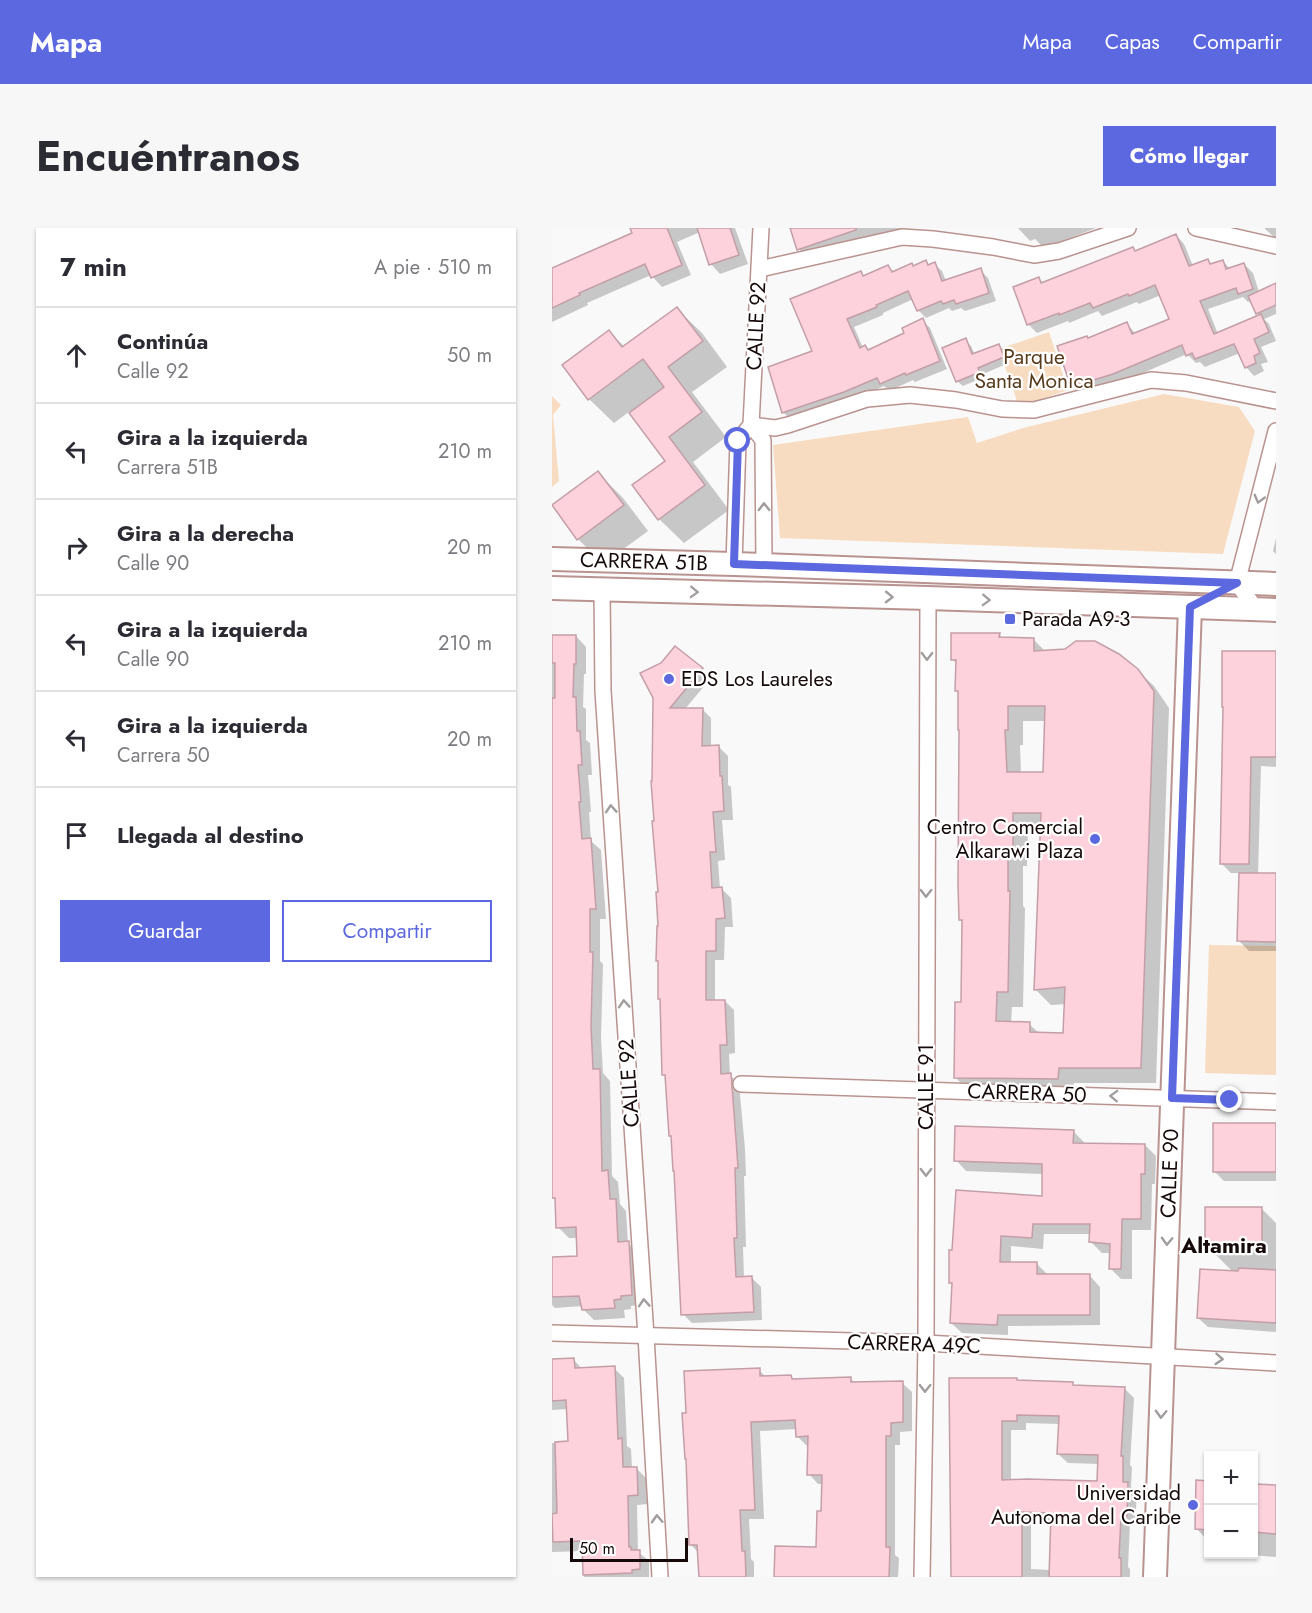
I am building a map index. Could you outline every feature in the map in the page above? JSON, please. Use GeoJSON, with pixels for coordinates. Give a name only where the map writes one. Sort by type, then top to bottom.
{"type":"FeatureCollection","features":[{"type":"Feature","properties":{"kind":"main road","name":"CARRERA 51B"},"geometry":{"type":"LineString","coordinates":[[552,559],[1276,584]]}},
{"type":"Feature","properties":{"kind":"main road"},"geometry":{"type":"LineString","coordinates":[[1190,607],[1237,583]]}},
{"type":"Feature","properties":{"kind":"main road","name":"CARRERA 51B"},"geometry":{"type":"LineString","coordinates":[[552,588],[1266,609]]}},
{"type":"Feature","properties":{"kind":"main road","name":"CALLE 90"},"geometry":{"type":"LineString","coordinates":[[1155,1577],[1190,607]]}},
{"type":"Feature","properties":{"kind":"street","name":"CALLE 92"},"geometry":{"type":"LineString","coordinates":[[734,564],[738,441],[751,425],[761,228]]}},
{"type":"Feature","properties":{"kind":"street"},"geometry":{"type":"LineString","coordinates":[[760,269],[902,237],[953,241],[1034,255],[1059,251],[1128,228]]}},
{"type":"Feature","properties":{"kind":"street"},"geometry":{"type":"LineString","coordinates":[[1196,228],[1276,246]]}},
{"type":"Feature","properties":{"kind":"street"},"geometry":{"type":"LineString","coordinates":[[751,425],[776,428],[867,399],[910,395],[956,400],[1002,410],[1034,410],[1151,380],[1186,383],[1276,400]]}},
{"type":"Feature","properties":{"kind":"street","name":"CALLE 92"},"geometry":{"type":"LineString","coordinates":[[751,425],[763,440],[764,565]]}},
{"type":"Feature","properties":{"kind":"street"},"geometry":{"type":"LineString","coordinates":[[1266,609],[1237,583],[1276,431]]}},
{"type":"Feature","properties":{"kind":"street","name":"CALLE 92"},"geometry":{"type":"LineString","coordinates":[[602,589],[603,691],[660,1577]]}},
{"type":"Feature","properties":{"kind":"street","name":"CALLE 91"},"geometry":{"type":"LineString","coordinates":[[922,1577],[926,1343],[928,598]]}},
{"type":"Feature","properties":{"kind":"street","name":"CARRERA 50"},"geometry":{"type":"LineString","coordinates":[[741,1084],[1276,1101]]}},
{"type":"Feature","properties":{"kind":"street","name":"CARRERA 49C"},"geometry":{"type":"LineString","coordinates":[[552,1333],[926,1343],[1276,1363]]}},
{"type":"Feature","properties":{"kind":"green space","name":"Parque Santa Monica"},"geometry":{"type":"Polygon","coordinates":[[[1049,332],[1068,390],[1019,407],[999,349],[1049,332]]]}},
{"type":"Feature","properties":{"kind":"green space"},"geometry":{"type":"Polygon","coordinates":[[[1164,394],[1239,407],[1255,431],[1223,554],[780,538],[773,445],[968,417],[977,443],[1023,428],[1164,394]]]}},
{"type":"Feature","properties":{"kind":"green space"},"geometry":{"type":"Polygon","coordinates":[[[552,396],[561,405],[553,415],[559,481],[552,487],[552,396]]]}},
{"type":"Feature","properties":{"kind":"green space"},"geometry":{"type":"Polygon","coordinates":[[[1209,945],[1276,946],[1276,1075],[1205,1073],[1209,945]]]}},
{"type":"Feature","properties":{"kind":"building"},"geometry":{"type":"Polygon","coordinates":[[[630,228],[667,228],[682,265],[651,278],[645,264],[579,293],[580,295],[552,308],[552,268],[632,233],[630,228]]]}},
{"type":"Feature","properties":{"kind":"building"},"geometry":{"type":"Polygon","coordinates":[[[697,228],[730,228],[739,255],[709,265],[697,228]]]}},
{"type":"Feature","properties":{"kind":"building"},"geometry":{"type":"Polygon","coordinates":[[[790,228],[856,228],[856,230],[797,250],[790,228]]]}},
{"type":"Feature","properties":{"kind":"building"},"geometry":{"type":"Polygon","coordinates":[[[1176,234],[1189,266],[1208,259],[1210,264],[1223,260],[1226,269],[1244,263],[1253,289],[1238,294],[1236,288],[1200,301],[1214,334],[1261,314],[1269,332],[1254,339],[1260,353],[1254,356],[1256,363],[1245,368],[1234,344],[1195,359],[1192,353],[1186,356],[1182,345],[1113,374],[1071,387],[1057,346],[1087,336],[1088,338],[1127,322],[1132,334],[1169,319],[1155,285],[1093,308],[1090,303],[1027,325],[1013,287],[1039,277],[1041,283],[1133,247],[1135,251],[1176,234]]]}},
{"type":"Feature","properties":{"kind":"building"},"geometry":{"type":"Polygon","coordinates":[[[926,260],[928,265],[935,262],[942,281],[981,268],[989,293],[956,304],[954,300],[943,304],[941,301],[917,311],[908,291],[847,319],[860,348],[865,345],[868,350],[904,333],[902,328],[923,318],[940,361],[880,384],[877,378],[782,413],[768,367],[812,351],[790,299],[861,271],[863,276],[888,265],[892,272],[912,263],[913,266],[926,260]]]}},
{"type":"Feature","properties":{"kind":"building"},"geometry":{"type":"Polygon","coordinates":[[[1276,283],[1276,305],[1256,314],[1248,296],[1276,283]]]}},
{"type":"Feature","properties":{"kind":"building"},"geometry":{"type":"Polygon","coordinates":[[[677,307],[703,341],[668,367],[702,412],[669,437],[705,485],[658,520],[632,485],[665,461],[629,413],[664,387],[643,359],[588,400],[562,365],[609,330],[622,347],[677,307]]]}},
{"type":"Feature","properties":{"kind":"building"},"geometry":{"type":"Polygon","coordinates":[[[966,338],[972,354],[999,344],[1004,357],[978,368],[980,372],[956,382],[942,348],[966,338]]]}},
{"type":"Feature","properties":{"kind":"building"},"geometry":{"type":"Polygon","coordinates":[[[598,471],[624,505],[577,540],[552,505],[598,471]]]}},
{"type":"Feature","properties":{"kind":"building"},"geometry":{"type":"Polygon","coordinates":[[[951,633],[1000,633],[999,637],[1034,638],[1034,651],[1065,649],[1076,641],[1095,641],[1119,654],[1138,669],[1154,691],[1141,1068],[1059,1068],[1058,1079],[954,1078],[955,1002],[961,1002],[962,920],[959,920],[958,885],[958,691],[955,691],[956,660],[951,660],[951,633]],[[1008,706],[1008,730],[1005,730],[1007,772],[1043,772],[1045,706],[1008,706]],[[1013,813],[1013,851],[1008,851],[1008,891],[1010,891],[1008,992],[997,992],[996,1021],[1030,1022],[1030,1032],[1063,1033],[1065,987],[1034,990],[1041,813],[1013,813]]]}},
{"type":"Feature","properties":{"kind":"building"},"geometry":{"type":"Polygon","coordinates":[[[552,635],[576,635],[573,697],[576,697],[577,731],[580,731],[582,765],[578,765],[581,802],[579,802],[582,839],[591,838],[596,909],[590,909],[590,952],[593,952],[591,1026],[593,1069],[600,1069],[602,1171],[608,1170],[610,1199],[616,1199],[618,1242],[629,1241],[632,1295],[621,1296],[621,1299],[614,1300],[615,1308],[582,1310],[579,1296],[552,1297],[552,1257],[577,1256],[576,1227],[556,1228],[555,1198],[552,1198],[552,698],[555,698],[555,663],[552,663],[552,635]]]}},
{"type":"Feature","properties":{"kind":"building"},"geometry":{"type":"Polygon","coordinates":[[[675,646],[703,668],[670,708],[703,708],[702,746],[719,745],[724,811],[713,812],[716,852],[710,852],[712,888],[722,887],[725,918],[716,919],[716,951],[706,951],[706,1000],[725,1000],[727,1045],[720,1045],[721,1074],[731,1073],[736,1139],[737,1238],[734,1238],[736,1277],[752,1276],[754,1312],[681,1315],[674,1171],[665,1075],[662,1075],[658,961],[656,961],[658,926],[656,892],[658,892],[651,781],[653,698],[640,673],[661,663],[675,646]]]}},
{"type":"Feature","properties":{"kind":"building"},"geometry":{"type":"Polygon","coordinates":[[[1222,651],[1276,651],[1276,757],[1251,757],[1249,864],[1220,864],[1222,651]]]}},
{"type":"Feature","properties":{"kind":"building"},"geometry":{"type":"Polygon","coordinates":[[[1239,873],[1276,873],[1276,942],[1237,941],[1239,873]]]}},
{"type":"Feature","properties":{"kind":"building"},"geometry":{"type":"Polygon","coordinates":[[[1213,1123],[1276,1123],[1276,1172],[1213,1172],[1213,1123]]]}},
{"type":"Feature","properties":{"kind":"building"},"geometry":{"type":"Polygon","coordinates":[[[955,1126],[1074,1130],[1073,1143],[1145,1144],[1145,1174],[1141,1174],[1141,1219],[1122,1219],[1121,1269],[1109,1269],[1110,1244],[1089,1242],[1090,1224],[1033,1224],[1032,1238],[1001,1236],[1000,1262],[1037,1262],[1037,1274],[1090,1274],[1090,1315],[998,1315],[997,1325],[950,1323],[952,1283],[949,1283],[949,1250],[952,1250],[956,1190],[1042,1196],[1042,1164],[954,1161],[955,1126]]]}},
{"type":"Feature","properties":{"kind":"building"},"geometry":{"type":"Polygon","coordinates":[[[1205,1207],[1262,1207],[1262,1246],[1205,1246],[1205,1207]]]}},
{"type":"Feature","properties":{"kind":"building"},"geometry":{"type":"Polygon","coordinates":[[[1239,1268],[1276,1270],[1276,1323],[1197,1318],[1200,1269],[1238,1271],[1239,1268]]]}},
{"type":"Feature","properties":{"kind":"building"},"geometry":{"type":"Polygon","coordinates":[[[574,1358],[575,1368],[615,1366],[618,1439],[622,1438],[623,1467],[637,1467],[638,1495],[628,1496],[629,1547],[631,1550],[640,1550],[640,1569],[632,1570],[632,1573],[583,1575],[582,1541],[553,1542],[552,1514],[557,1513],[555,1442],[568,1441],[566,1400],[552,1401],[552,1359],[574,1358]]]}},
{"type":"Feature","properties":{"kind":"building"},"geometry":{"type":"Polygon","coordinates":[[[760,1368],[760,1376],[791,1375],[792,1379],[851,1377],[851,1382],[903,1381],[903,1422],[891,1423],[891,1436],[886,1436],[886,1547],[890,1547],[889,1577],[774,1577],[775,1546],[816,1547],[817,1511],[821,1511],[822,1475],[807,1475],[808,1436],[796,1437],[795,1420],[751,1422],[755,1510],[740,1510],[746,1577],[699,1577],[697,1545],[689,1545],[682,1413],[686,1413],[684,1371],[760,1368]]]}},
{"type":"Feature","properties":{"kind":"building"},"geometry":{"type":"Polygon","coordinates":[[[949,1378],[1017,1378],[1017,1380],[1073,1382],[1073,1385],[1125,1387],[1121,1456],[1123,1456],[1123,1482],[1128,1482],[1127,1516],[1121,1516],[1119,1558],[1121,1558],[1121,1577],[1049,1577],[1051,1513],[1022,1512],[1022,1577],[951,1577],[949,1378]],[[1017,1415],[1017,1421],[1002,1421],[1002,1480],[1097,1481],[1098,1455],[1057,1454],[1059,1416],[1017,1415]]]}},
{"type":"Feature","properties":{"kind":"building"},"geometry":{"type":"Polygon","coordinates":[[[1196,1480],[1204,1481],[1204,1530],[1195,1529],[1196,1480]]]}},
{"type":"Feature","properties":{"kind":"building"},"geometry":{"type":"Polygon","coordinates":[[[1258,1484],[1276,1485],[1276,1534],[1258,1532],[1258,1484]]]}},
{"type":"Feature","properties":{"kind":"place","name":"Parada A9-3"},"geometry":{"type":"Point","coordinates":[1010,619]}},
{"type":"Feature","properties":{"kind":"place","name":"EDS Los Laureles"},"geometry":{"type":"Point","coordinates":[669,679]}},
{"type":"Feature","properties":{"kind":"place","name":"Centro Comercial Alkarawi Plaza"},"geometry":{"type":"Point","coordinates":[1095,839]}},
{"type":"Feature","properties":{"kind":"place","name":"Universidad Autonoma del Caribe"},"geometry":{"type":"Point","coordinates":[1193,1505]}},
{"type":"Feature","properties":{"kind":"district","name":"Altamira"},"geometry":{"type":"Point","coordinates":[1224,1245]}},
{"type":"Feature","properties":{"kind":"route"},"geometry":{"type":"LineString","coordinates":[[738,441],[734,564],[1237,583],[1190,607],[1172,1098],[1230,1100]]}}]}
